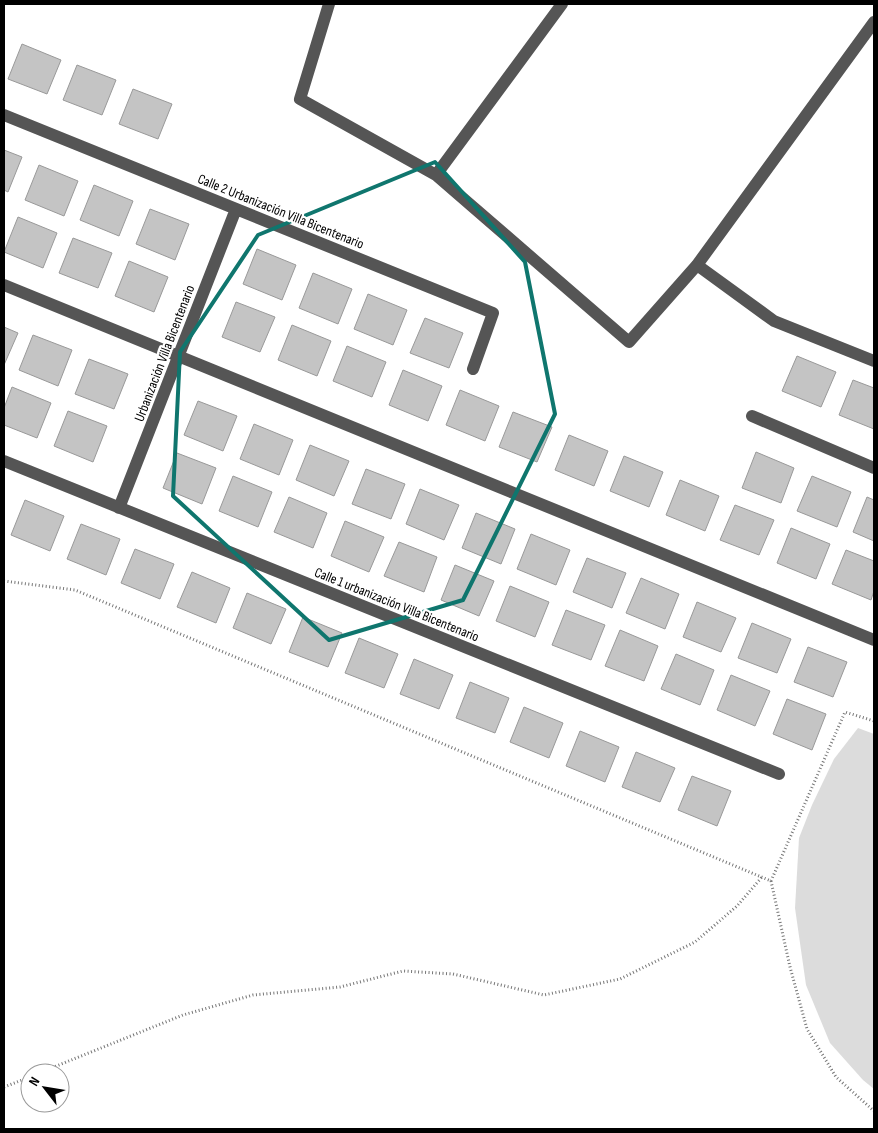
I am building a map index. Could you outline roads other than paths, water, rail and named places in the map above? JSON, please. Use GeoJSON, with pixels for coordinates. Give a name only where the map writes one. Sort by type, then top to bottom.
{"type":"FeatureCollection","features":[{"type":"Feature","properties":{"kind":"street"},"geometry":{"type":"LineString","coordinates":[[329,4],[300,99],[436,175],[629,342],[697,266],[874,22]]}},
{"type":"Feature","properties":{"kind":"street"},"geometry":{"type":"LineString","coordinates":[[436,175],[562,4]]}},
{"type":"Feature","properties":{"kind":"street","name":"Calle 2 Urbanización Villa Bicentenario"},"geometry":{"type":"LineString","coordinates":[[4,115],[493,313],[473,368]]}},
{"type":"Feature","properties":{"kind":"street","name":"Urbanización Villa Bicentenario"},"geometry":{"type":"LineString","coordinates":[[119,508],[236,209]]}},
{"type":"Feature","properties":{"kind":"street"},"geometry":{"type":"LineString","coordinates":[[697,266],[774,321],[874,361]]}},
{"type":"Feature","properties":{"kind":"street"},"geometry":{"type":"LineString","coordinates":[[4,286],[874,640]]}},
{"type":"Feature","properties":{"kind":"street"},"geometry":{"type":"LineString","coordinates":[[752,416],[874,468]]}},
{"type":"Feature","properties":{"kind":"street","name":"Calle 1 urbanización Villa Bicentenario"},"geometry":{"type":"LineString","coordinates":[[4,461],[779,774]]}}]}
